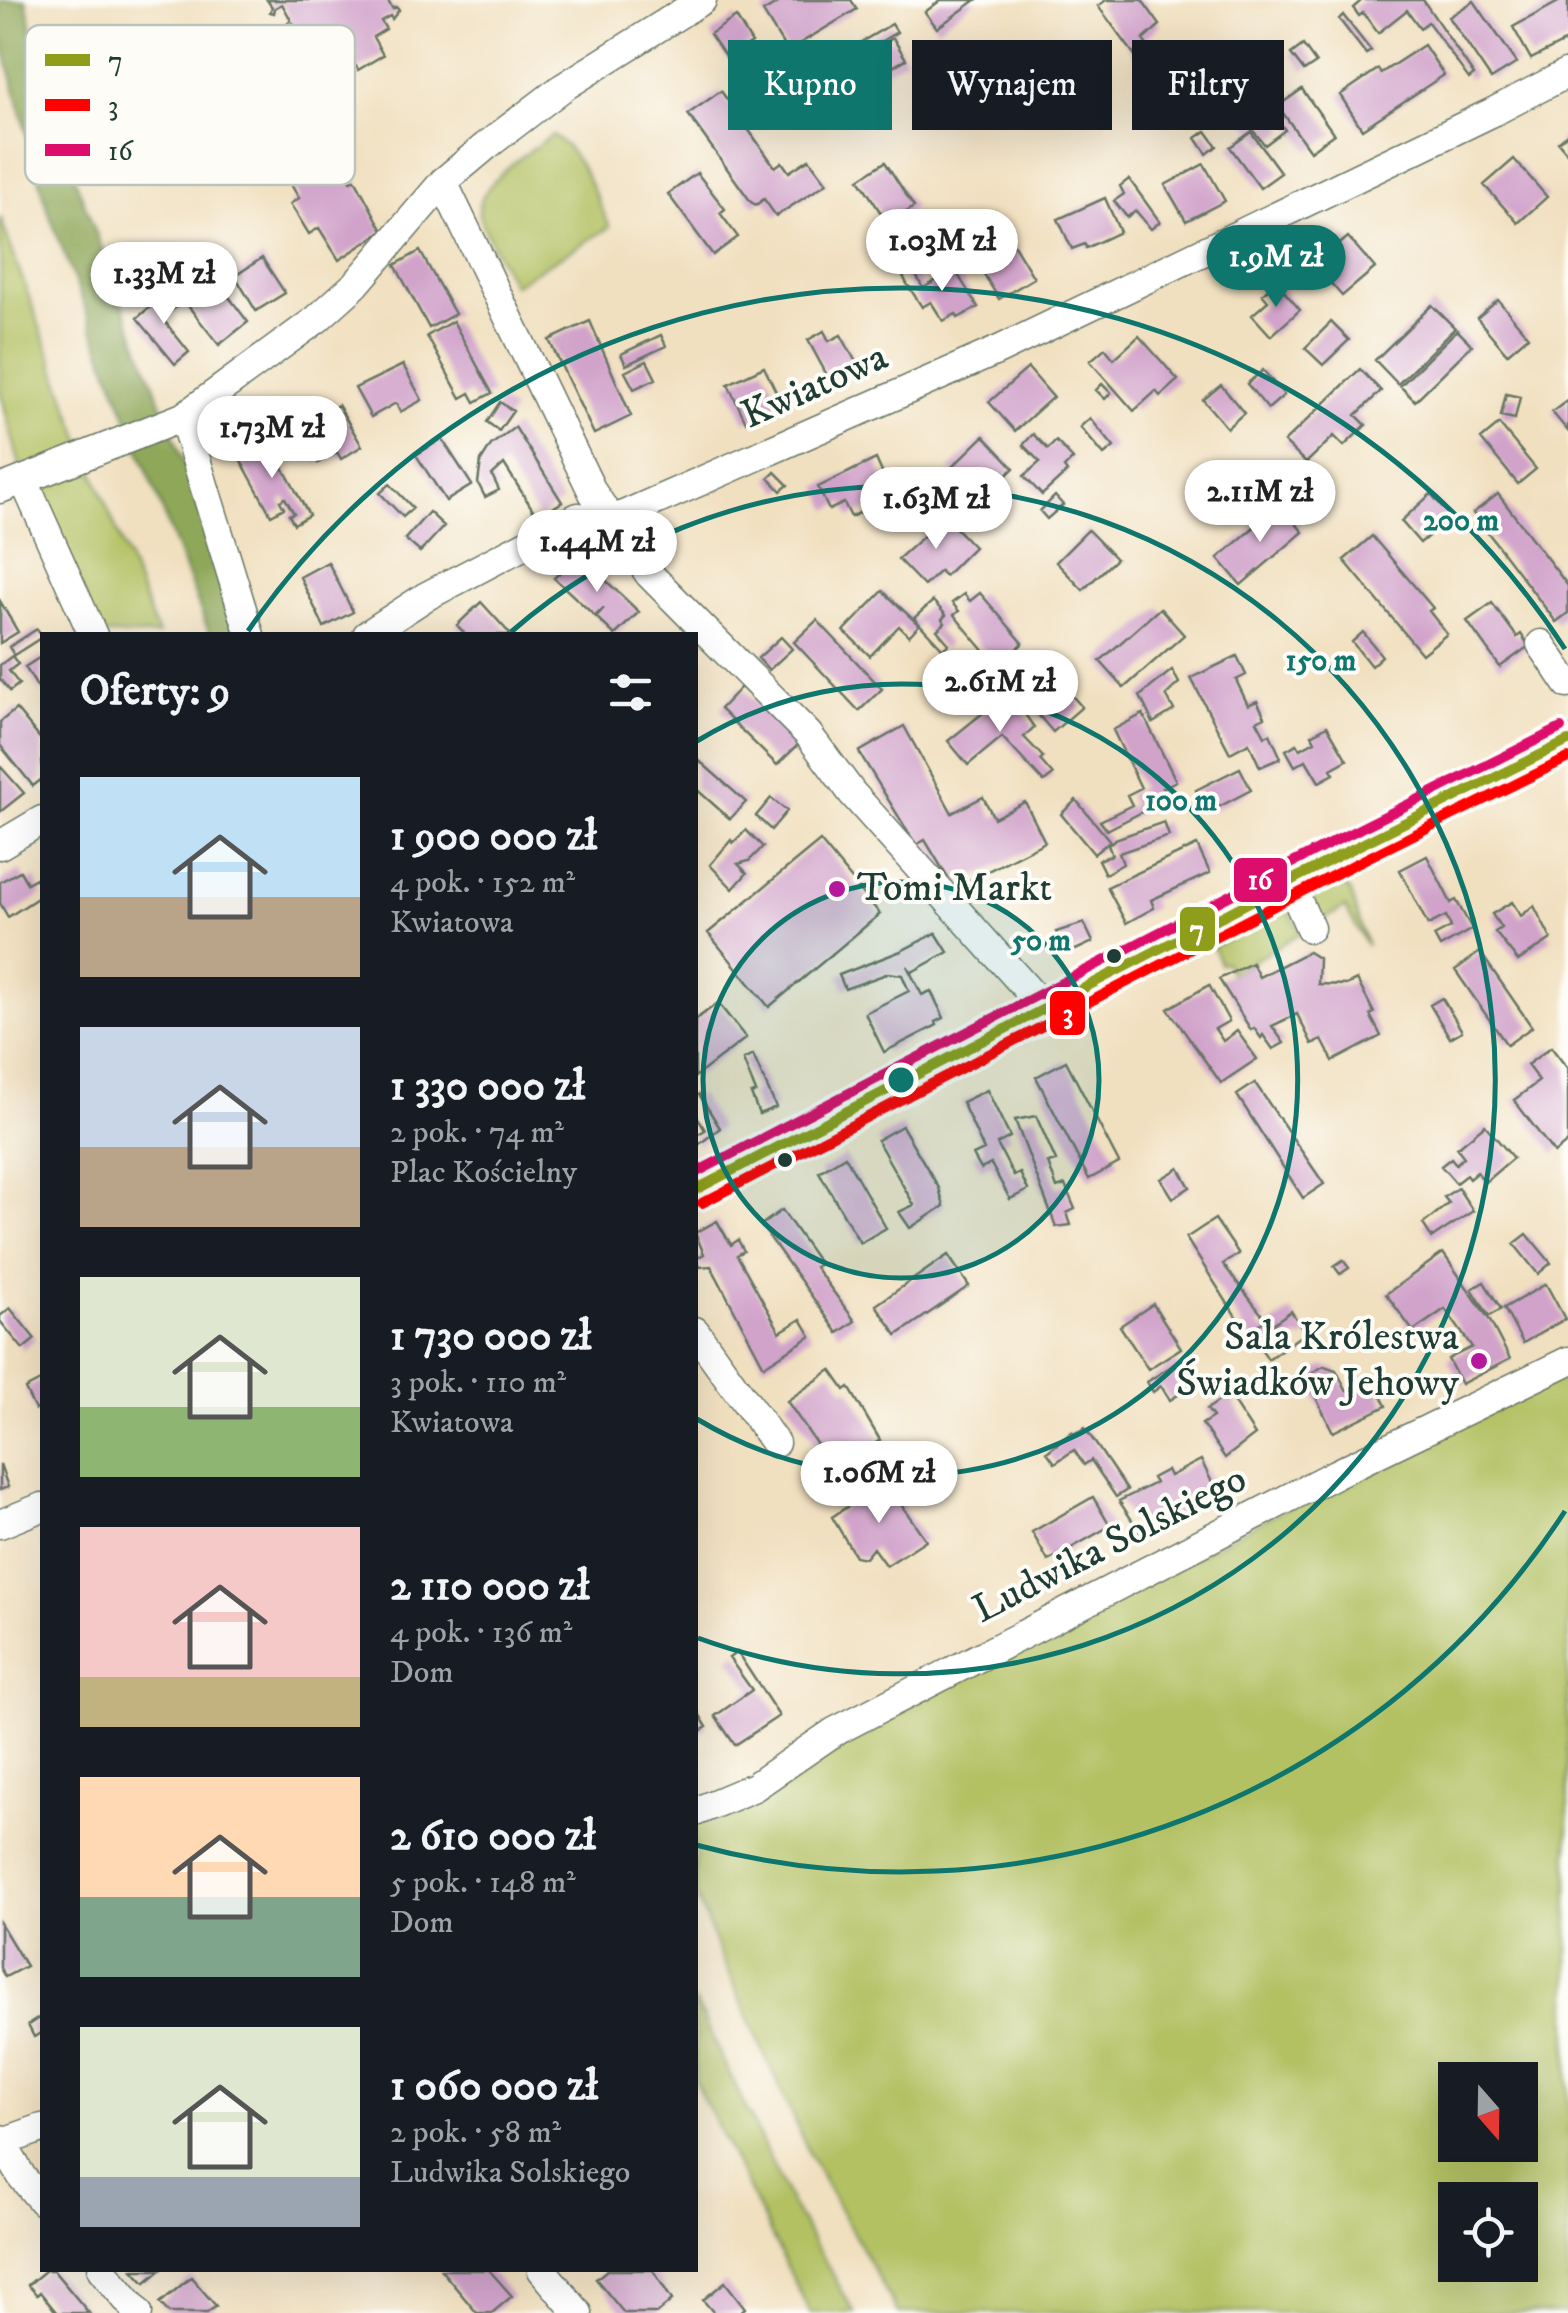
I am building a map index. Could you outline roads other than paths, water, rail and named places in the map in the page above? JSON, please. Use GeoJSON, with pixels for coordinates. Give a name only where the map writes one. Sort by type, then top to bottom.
{"type":"FeatureCollection","features":[{"type":"Feature","properties":{"kind":"street"},"geometry":{"type":"LineString","coordinates":[[91,632],[12,485],[184,417],[317,319],[356,284],[443,182],[562,88],[702,0]]}},
{"type":"Feature","properties":{"kind":"street","name":"Kwiatowa"},"geometry":{"type":"LineString","coordinates":[[372,632],[425,597],[578,516],[610,521],[1000,349],[1568,73]]}},
{"type":"Feature","properties":{"kind":"street"},"geometry":{"type":"LineString","coordinates":[[443,182],[610,521],[649,574],[808,734],[852,794],[1046,1010]]}},
{"type":"Feature","properties":{"kind":"street"},"geometry":{"type":"LineString","coordinates":[[184,417],[249,632]]}},
{"type":"Feature","properties":{"kind":"street"},"geometry":{"type":"LineString","coordinates":[[1540,644],[1568,684]]}},
{"type":"Feature","properties":{"kind":"street"},"geometry":{"type":"LineString","coordinates":[[698,1188],[1289,881],[1568,741]]}},
{"type":"Feature","properties":{"kind":"street"},"geometry":{"type":"LineString","coordinates":[[0,845],[40,821]]}},
{"type":"Feature","properties":{"kind":"street"},"geometry":{"type":"LineString","coordinates":[[1289,881],[1310,928]]}},
{"type":"Feature","properties":{"kind":"street"},"geometry":{"type":"LineString","coordinates":[[698,1335],[775,1443]]}},
{"type":"Feature","properties":{"kind":"street","name":"Ludwika Solskiego"},"geometry":{"type":"LineString","coordinates":[[698,1811],[754,1787],[834,1732],[1335,1474],[1568,1361]]}},
{"type":"Feature","properties":{"kind":"street"},"geometry":{"type":"LineString","coordinates":[[0,1524],[40,1508]]}},
{"type":"Feature","properties":{"kind":"street"},"geometry":{"type":"LineString","coordinates":[[40,2129],[1,2141],[40,2199]]}},
{"type":"Feature","properties":{"kind":"street"},"geometry":{"type":"LineString","coordinates":[[104,2272],[138,2313]]}},
{"type":"Feature","properties":{"kind":"street"},"geometry":{"type":"LineString","coordinates":[[544,2272],[578,2313]]}},
{"type":"Feature","properties":{"kind":"place","name":"Tomi Markt"},"geometry":{"type":"Point","coordinates":[837,889]}},
{"type":"Feature","properties":{"kind":"place","name":"Sala Królestwa Świadków Jehowy"},"geometry":{"type":"Point","coordinates":[1479,1361]}}]}
